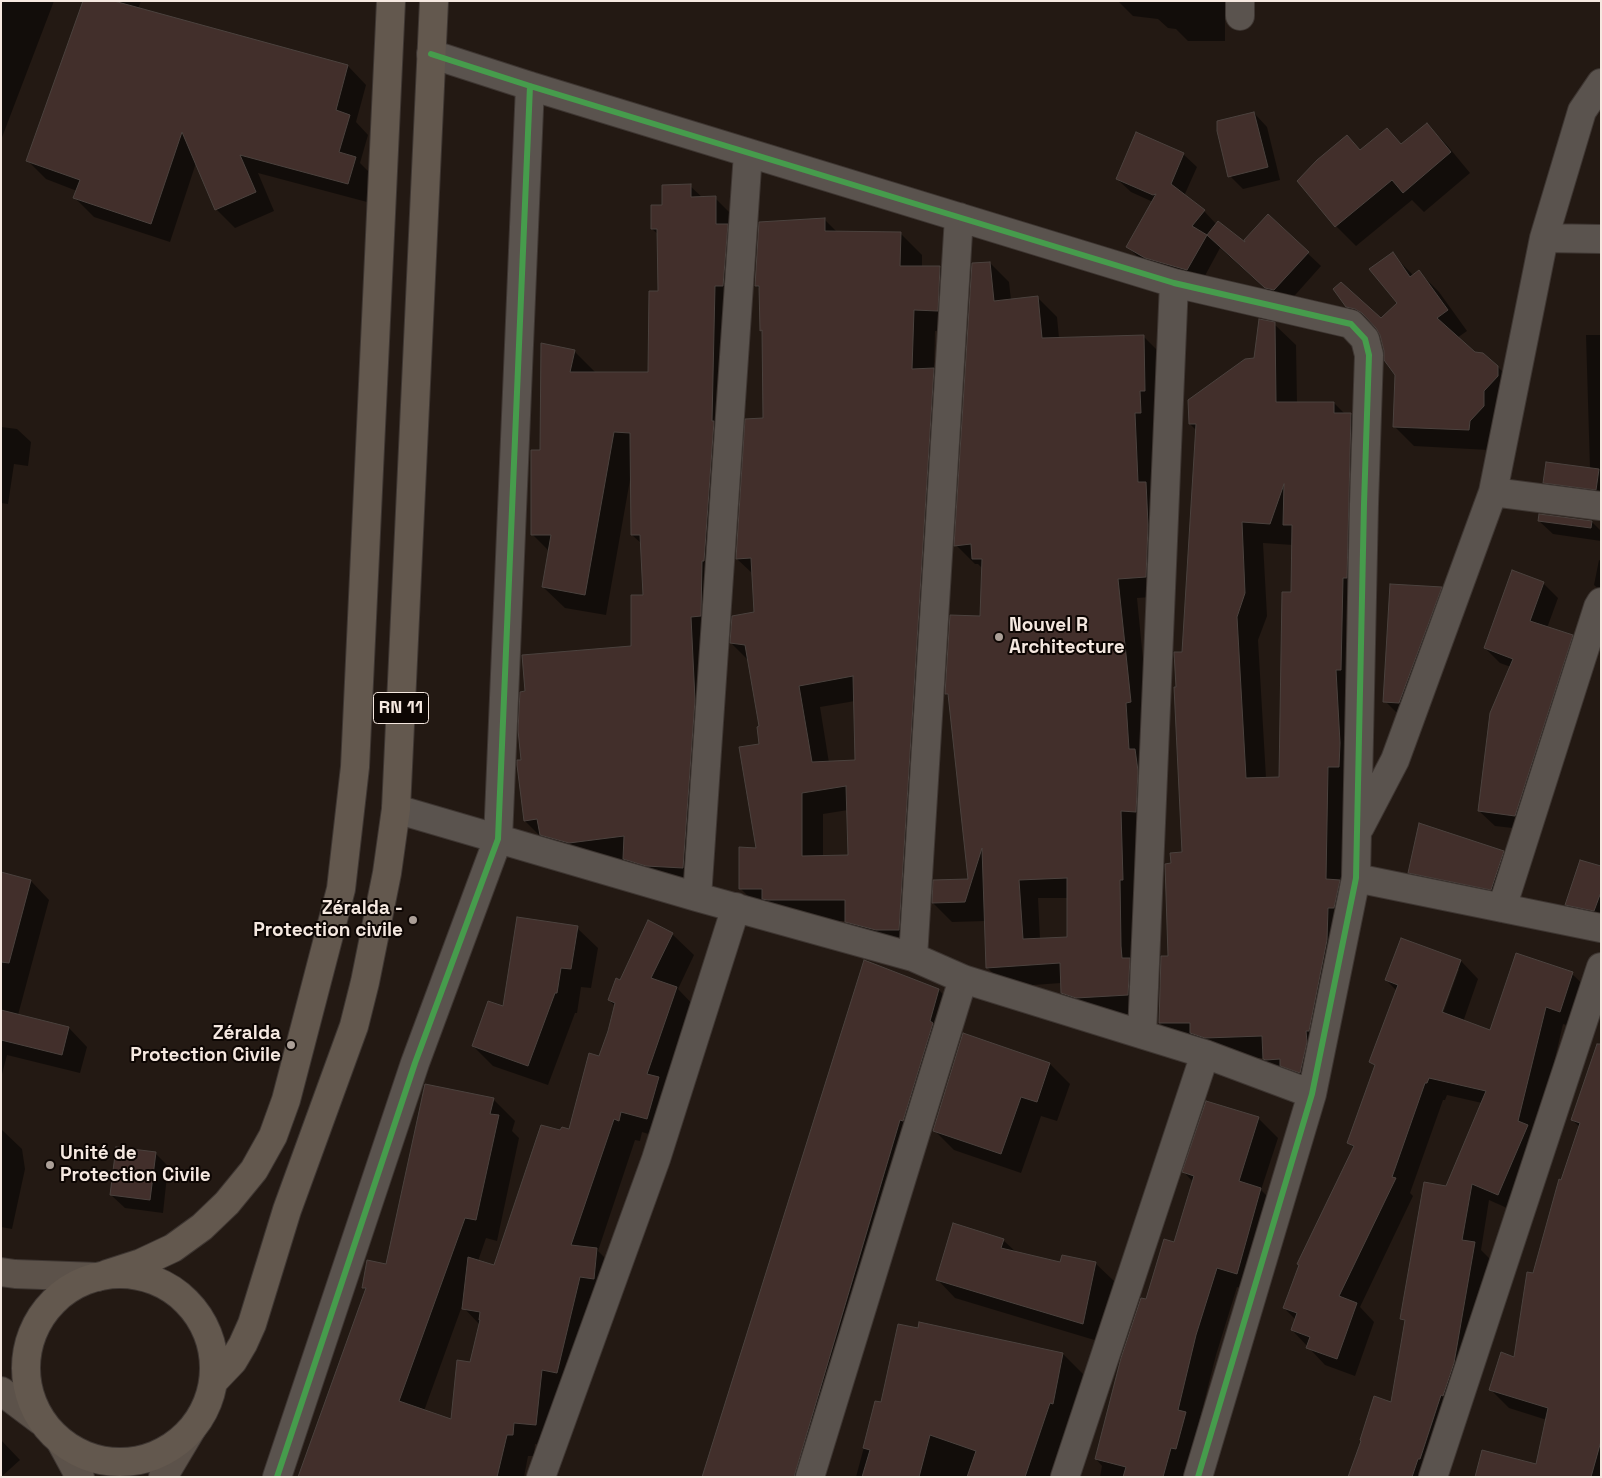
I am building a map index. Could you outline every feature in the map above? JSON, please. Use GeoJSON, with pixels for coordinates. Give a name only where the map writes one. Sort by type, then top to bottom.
{"type":"FeatureCollection","features":[{"type":"Feature","properties":{"kind":"highway","name":"RN 11"},"geometry":{"type":"LineString","coordinates":[[102,1275],[141,1263],[173,1248],[227,1203],[254,1170],[273,1136],[286,1100],[341,889],[355,767],[391,1]]}},
{"type":"Feature","properties":{"kind":"highway","name":"RN 11"},"geometry":{"type":"LineString","coordinates":[[213,1382],[233,1361],[249,1330],[287,1210],[354,1026],[387,874],[396,809],[434,1]]}},
{"type":"Feature","properties":{"kind":"highway"},"geometry":{"type":"LineString","coordinates":[[102,1275],[132,1275],[156,1282],[178,1294],[195,1312],[207,1333],[213,1357],[213,1382],[201,1415],[190,1430],[169,1448],[142,1460],[113,1462],[86,1456],[61,1442],[50,1432],[41,1421],[29,1394],[26,1364],[32,1334],[47,1308],[69,1289],[102,1275]]}},
{"type":"Feature","properties":{"kind":"main road"},"geometry":{"type":"LineString","coordinates":[[6,1273],[102,1275]]}},
{"type":"Feature","properties":{"kind":"main road"},"geometry":{"type":"LineString","coordinates":[[1,1391],[41,1421]]}},
{"type":"Feature","properties":{"kind":"main road"},"geometry":{"type":"LineString","coordinates":[[166,1474],[190,1430]]}},
{"type":"Feature","properties":{"kind":"main road"},"geometry":{"type":"LineString","coordinates":[[61,1442],[80,1477]]}},
{"type":"Feature","properties":{"kind":"street"},"geometry":{"type":"LineString","coordinates":[[431,54],[1174,283],[1351,324],[1365,339],[1369,355],[1356,878],[1312,1094],[1198,1477]]}},
{"type":"Feature","properties":{"kind":"street"},"geometry":{"type":"LineString","coordinates":[[1358,832],[1395,760],[1493,492],[1544,238],[1582,111],[1601,83]]}},
{"type":"Feature","properties":{"kind":"street"},"geometry":{"type":"LineString","coordinates":[[276,1477],[415,1063],[498,839],[530,86]]}},
{"type":"Feature","properties":{"kind":"street"},"geometry":{"type":"LineString","coordinates":[[697,897],[748,153]]}},
{"type":"Feature","properties":{"kind":"street"},"geometry":{"type":"LineString","coordinates":[[913,958],[959,218]]}},
{"type":"Feature","properties":{"kind":"street"},"geometry":{"type":"LineString","coordinates":[[1544,238],[1601,239]]}},
{"type":"Feature","properties":{"kind":"street"},"geometry":{"type":"LineString","coordinates":[[1142,1034],[1174,283]]}},
{"type":"Feature","properties":{"kind":"street"},"geometry":{"type":"LineString","coordinates":[[1493,492],[1601,506]]}},
{"type":"Feature","properties":{"kind":"street"},"geometry":{"type":"LineString","coordinates":[[1502,908],[1598,606],[1601,602]]}},
{"type":"Feature","properties":{"kind":"street"},"geometry":{"type":"LineString","coordinates":[[396,809],[913,958],[963,979],[1205,1054],[1312,1094]]}},
{"type":"Feature","properties":{"kind":"street"},"geometry":{"type":"LineString","coordinates":[[1356,878],[1601,928]]}},
{"type":"Feature","properties":{"kind":"street"},"geometry":{"type":"LineString","coordinates":[[541,1477],[656,1159],[736,907]]}},
{"type":"Feature","properties":{"kind":"street"},"geometry":{"type":"LineString","coordinates":[[1433,1477],[1601,967]]}},
{"type":"Feature","properties":{"kind":"street"},"geometry":{"type":"LineString","coordinates":[[810,1477],[963,979]]}},
{"type":"Feature","properties":{"kind":"street"},"geometry":{"type":"LineString","coordinates":[[1065,1477],[1205,1054]]}},
{"type":"Feature","properties":{"kind":"building"},"geometry":{"type":"Polygon","coordinates":[[[83,1],[114,1],[348,65],[336,110],[350,115],[339,152],[356,157],[348,184],[240,155],[256,192],[215,210],[182,132],[151,224],[73,198],[80,180],[26,161],[83,1]]]}},
{"type":"Feature","properties":{"kind":"building"},"geometry":{"type":"Polygon","coordinates":[[[1254,112],[1268,167],[1228,177],[1217,131],[1217,121],[1254,112]]]}},
{"type":"Feature","properties":{"kind":"building"},"geometry":{"type":"Polygon","coordinates":[[[1427,123],[1451,152],[1403,193],[1392,180],[1335,227],[1297,181],[1317,160],[1347,135],[1360,150],[1387,128],[1401,144],[1427,123]]]}},
{"type":"Feature","properties":{"kind":"building"},"geometry":{"type":"Polygon","coordinates":[[[1136,132],[1184,153],[1171,184],[1205,210],[1192,226],[1207,235],[1187,270],[1145,258],[1126,247],[1156,194],[1153,195],[1116,179],[1136,132]]]}},
{"type":"Feature","properties":{"kind":"building"},"geometry":{"type":"Polygon","coordinates":[[[691,184],[691,197],[716,196],[716,224],[728,224],[723,286],[715,286],[712,421],[714,421],[704,561],[702,561],[701,616],[691,617],[695,700],[683,868],[646,866],[623,859],[624,836],[569,843],[540,835],[537,819],[524,821],[517,760],[521,760],[518,730],[520,692],[525,691],[522,655],[631,646],[631,595],[643,595],[640,535],[631,535],[630,433],[614,432],[585,595],[542,587],[551,535],[531,535],[531,450],[540,450],[541,343],[575,350],[570,372],[648,372],[649,291],[658,291],[657,229],[651,229],[651,205],[662,205],[662,185],[691,184]]]}},
{"type":"Feature","properties":{"kind":"building"},"geometry":{"type":"Polygon","coordinates":[[[1268,214],[1309,252],[1274,290],[1265,288],[1207,235],[1218,221],[1245,242],[1244,240],[1268,214]]]}},
{"type":"Feature","properties":{"kind":"building"},"geometry":{"type":"Polygon","coordinates":[[[825,218],[825,231],[901,232],[900,266],[940,266],[938,311],[914,310],[912,369],[934,368],[899,930],[876,930],[845,922],[845,900],[768,900],[762,899],[762,889],[739,889],[739,847],[756,848],[739,747],[759,744],[757,727],[759,726],[745,645],[730,643],[732,616],[754,612],[751,558],[736,559],[745,419],[763,418],[762,330],[760,331],[759,286],[755,286],[759,222],[825,218]],[[853,676],[799,686],[812,762],[855,760],[853,676]],[[846,786],[802,793],[802,856],[848,855],[846,786]]]}},
{"type":"Feature","properties":{"kind":"building"},"geometry":{"type":"Polygon","coordinates":[[[1393,252],[1410,277],[1419,270],[1448,310],[1437,318],[1475,352],[1483,353],[1498,366],[1498,376],[1484,391],[1484,406],[1470,421],[1469,430],[1393,427],[1395,375],[1384,360],[1380,335],[1362,313],[1346,307],[1333,289],[1341,282],[1381,318],[1397,303],[1369,269],[1393,252]]]}},
{"type":"Feature","properties":{"kind":"building"},"geometry":{"type":"Polygon","coordinates":[[[990,262],[994,301],[1038,296],[1042,338],[1144,335],[1145,391],[1140,391],[1141,413],[1135,413],[1138,482],[1146,482],[1148,525],[1146,577],[1118,579],[1131,702],[1126,703],[1129,749],[1135,749],[1138,771],[1136,812],[1121,811],[1123,880],[1120,880],[1121,946],[1122,958],[1130,958],[1128,995],[1076,998],[1061,993],[1060,963],[986,968],[982,848],[965,902],[932,903],[933,880],[968,879],[948,694],[945,694],[950,615],[980,616],[982,559],[972,559],[971,544],[954,546],[972,263],[990,262]],[[1067,878],[1019,880],[1023,939],[1067,937],[1067,878]]]}},
{"type":"Feature","properties":{"kind":"building"},"geometry":{"type":"Polygon","coordinates":[[[1259,319],[1275,322],[1276,402],[1334,402],[1334,413],[1351,413],[1347,578],[1343,578],[1341,670],[1336,670],[1340,743],[1339,767],[1328,767],[1326,879],[1340,880],[1334,908],[1328,908],[1327,940],[1309,1031],[1306,1031],[1307,1042],[1300,1073],[1280,1066],[1280,1059],[1263,1059],[1262,1036],[1205,1038],[1190,1033],[1190,1023],[1159,1023],[1161,956],[1168,956],[1165,864],[1171,863],[1170,853],[1182,852],[1174,652],[1182,652],[1196,424],[1189,424],[1188,400],[1245,359],[1254,358],[1259,319]],[[1284,484],[1270,524],[1242,522],[1245,593],[1237,617],[1246,778],[1279,777],[1282,592],[1291,592],[1292,525],[1283,525],[1284,484]]]}},
{"type":"Feature","properties":{"kind":"building"},"geometry":{"type":"Polygon","coordinates":[[[1546,462],[1599,469],[1596,490],[1543,483],[1546,462]]]}},
{"type":"Feature","properties":{"kind":"building"},"geometry":{"type":"Polygon","coordinates":[[[1539,514],[1592,521],[1591,528],[1538,521],[1539,514]]]}},
{"type":"Feature","properties":{"kind":"building"},"geometry":{"type":"Polygon","coordinates":[[[1512,570],[1544,582],[1530,621],[1573,635],[1515,816],[1478,811],[1490,713],[1513,659],[1484,648],[1512,570]]]}},
{"type":"Feature","properties":{"kind":"building"},"geometry":{"type":"Polygon","coordinates":[[[1390,584],[1442,587],[1399,703],[1383,702],[1390,584]]]}},
{"type":"Feature","properties":{"kind":"building"},"geometry":{"type":"Polygon","coordinates":[[[1419,823],[1504,851],[1491,890],[1408,873],[1419,823]]]}},
{"type":"Feature","properties":{"kind":"building"},"geometry":{"type":"Polygon","coordinates":[[[1580,860],[1601,866],[1601,892],[1594,911],[1565,905],[1580,860]]]}},
{"type":"Feature","properties":{"kind":"building"},"geometry":{"type":"Polygon","coordinates":[[[1,872],[31,880],[9,963],[1,962],[1,872]]]}},
{"type":"Feature","properties":{"kind":"building"},"geometry":{"type":"Polygon","coordinates":[[[517,917],[578,926],[571,969],[561,968],[557,993],[555,993],[528,1066],[472,1046],[488,1001],[503,1006],[517,917]]]}},
{"type":"Feature","properties":{"kind":"building"},"geometry":{"type":"Polygon","coordinates":[[[648,920],[673,933],[651,978],[677,987],[647,1074],[659,1077],[647,1119],[621,1112],[619,1121],[614,1119],[571,1245],[597,1248],[594,1279],[580,1277],[557,1373],[542,1370],[536,1425],[514,1423],[513,1435],[507,1435],[497,1477],[298,1477],[366,1288],[362,1288],[367,1260],[386,1264],[425,1084],[494,1098],[490,1114],[499,1115],[476,1220],[465,1218],[399,1401],[451,1419],[457,1360],[470,1362],[480,1320],[480,1312],[462,1309],[468,1257],[494,1265],[541,1125],[560,1130],[562,1127],[569,1129],[589,1053],[599,1056],[608,1031],[615,1003],[608,1000],[616,978],[620,980],[648,920]]]}},
{"type":"Feature","properties":{"kind":"building"},"geometry":{"type":"Polygon","coordinates":[[[1401,938],[1461,960],[1442,1012],[1490,1030],[1516,953],[1573,972],[1560,1012],[1546,1007],[1518,1121],[1528,1125],[1498,1195],[1472,1184],[1462,1240],[1475,1242],[1454,1363],[1412,1477],[1348,1477],[1374,1396],[1391,1402],[1405,1320],[1400,1319],[1424,1182],[1446,1186],[1486,1091],[1429,1078],[1427,1083],[1425,1083],[1392,1177],[1396,1178],[1339,1296],[1357,1303],[1337,1359],[1306,1348],[1310,1337],[1291,1330],[1297,1313],[1283,1308],[1299,1265],[1297,1264],[1354,1146],[1347,1143],[1375,1065],[1369,1062],[1398,985],[1385,980],[1401,938]]]}},
{"type":"Feature","properties":{"kind":"building"},"geometry":{"type":"Polygon","coordinates":[[[864,960],[939,989],[930,1021],[933,1023],[903,1121],[900,1120],[794,1477],[702,1477],[864,960]]]}},
{"type":"Feature","properties":{"kind":"building"},"geometry":{"type":"Polygon","coordinates":[[[1,1010],[69,1027],[62,1055],[1,1040],[1,1010]]]}},
{"type":"Feature","properties":{"kind":"building"},"geometry":{"type":"Polygon","coordinates":[[[963,1033],[1050,1063],[1037,1102],[1021,1097],[1001,1154],[933,1131],[963,1033]]]}},
{"type":"Feature","properties":{"kind":"building"},"geometry":{"type":"Polygon","coordinates":[[[1597,1044],[1601,1044],[1601,1441],[1591,1477],[1475,1477],[1482,1450],[1536,1464],[1548,1408],[1489,1390],[1501,1352],[1514,1357],[1527,1272],[1533,1273],[1559,1179],[1561,1180],[1580,1123],[1571,1120],[1597,1044]]]}},
{"type":"Feature","properties":{"kind":"building"},"geometry":{"type":"Polygon","coordinates":[[[1206,1101],[1259,1117],[1239,1181],[1261,1188],[1237,1274],[1217,1268],[1196,1335],[1178,1410],[1186,1412],[1176,1449],[1171,1448],[1163,1477],[1123,1477],[1126,1467],[1095,1459],[1121,1358],[1141,1298],[1146,1299],[1164,1239],[1174,1242],[1194,1176],[1182,1172],[1206,1101]]]}},
{"type":"Feature","properties":{"kind":"building"},"geometry":{"type":"Polygon","coordinates":[[[116,1147],[156,1152],[150,1200],[110,1195],[116,1147]]]}},
{"type":"Feature","properties":{"kind":"building"},"geometry":{"type":"Polygon","coordinates":[[[953,1223],[1004,1239],[1001,1248],[1060,1262],[1062,1255],[1096,1262],[1083,1324],[936,1280],[953,1223]]]}},
{"type":"Feature","properties":{"kind":"building"},"geometry":{"type":"Polygon","coordinates":[[[919,1322],[1063,1353],[1053,1404],[1050,1403],[1025,1477],[967,1477],[976,1451],[930,1435],[919,1477],[862,1477],[870,1450],[863,1448],[875,1401],[881,1402],[898,1324],[918,1328],[919,1322]]]}},
{"type":"Feature","properties":{"kind":"cycle path"},"geometry":{"type":"LineString","coordinates":[[431,54],[1174,283],[1351,324],[1365,339],[1369,355],[1356,878],[1312,1094],[1198,1477]]}},
{"type":"Feature","properties":{"kind":"cycle path"},"geometry":{"type":"LineString","coordinates":[[277,1477],[415,1063],[498,839],[530,86]]}},
{"type":"Feature","properties":{"kind":"place","name":"Nouvel R Architecture"},"geometry":{"type":"Point","coordinates":[999,637]}},
{"type":"Feature","properties":{"kind":"place","name":"Zéralda - Protection civile"},"geometry":{"type":"Point","coordinates":[413,920]}},
{"type":"Feature","properties":{"kind":"place","name":"Zéralda Protection Civile"},"geometry":{"type":"Point","coordinates":[291,1045]}},
{"type":"Feature","properties":{"kind":"place","name":"Unité de Protection Civile"},"geometry":{"type":"Point","coordinates":[50,1165]}}]}
